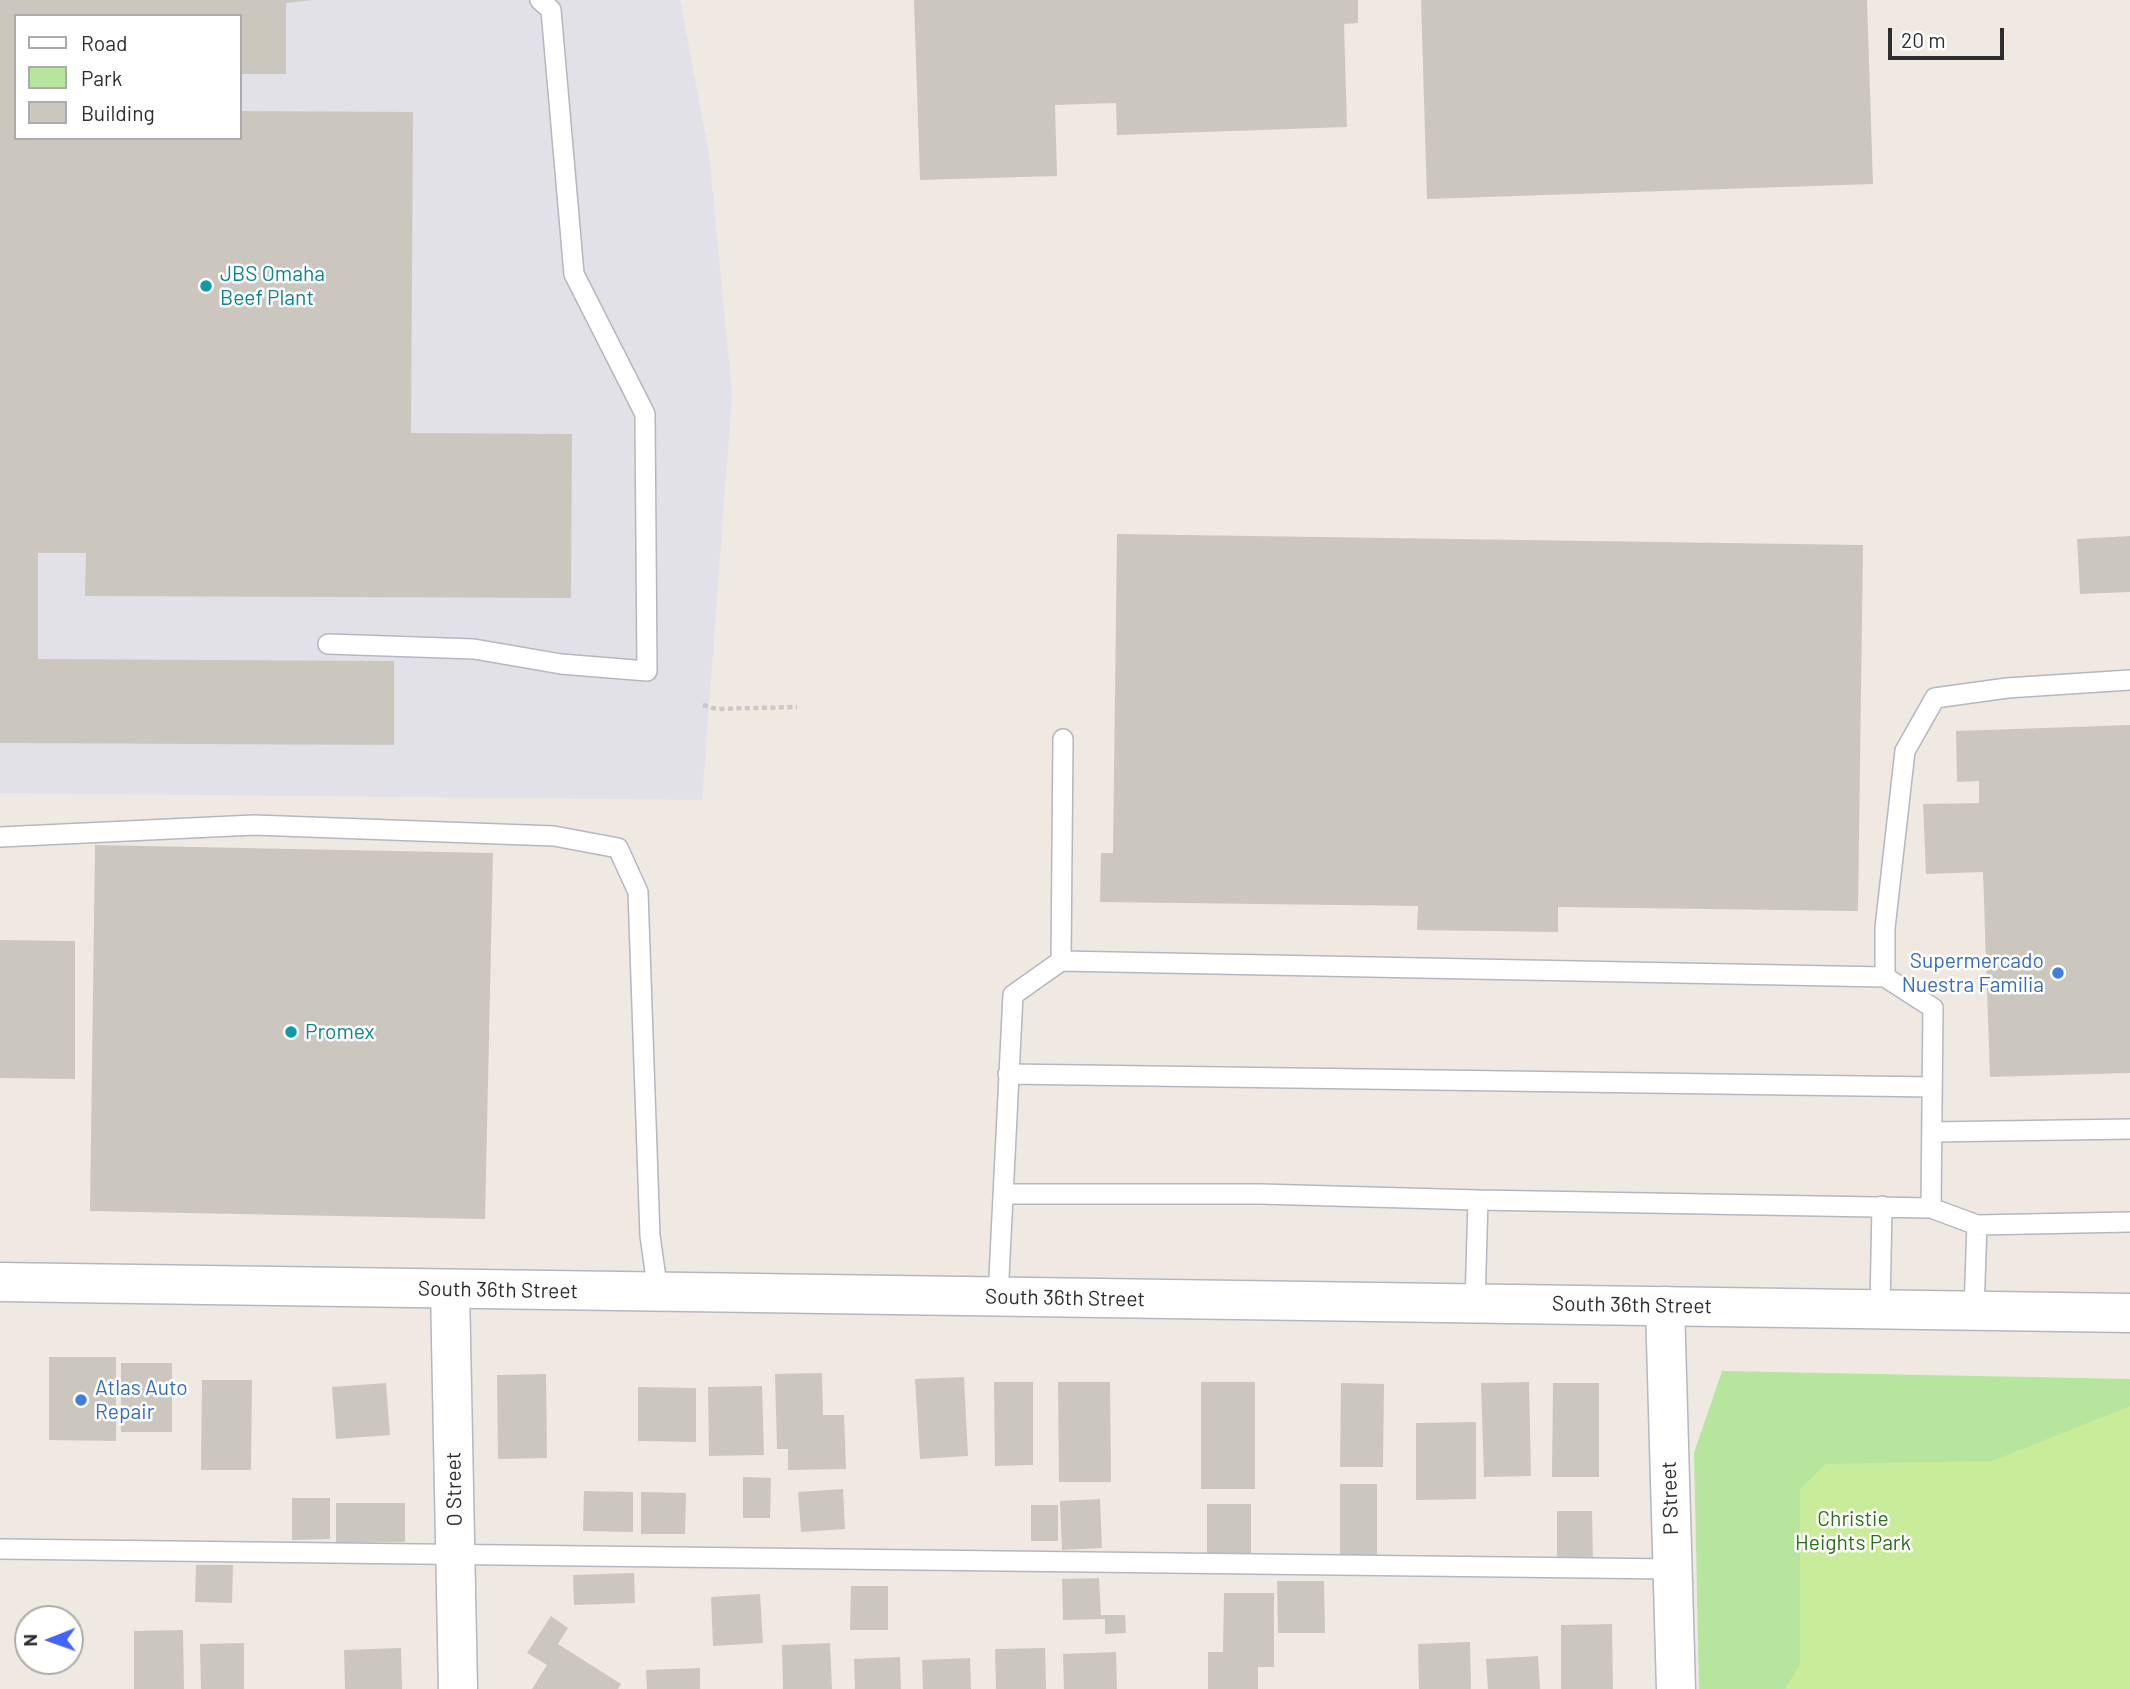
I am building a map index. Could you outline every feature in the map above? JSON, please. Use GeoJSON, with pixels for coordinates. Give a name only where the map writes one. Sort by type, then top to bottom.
{"type":"FeatureCollection","features":[{"type":"Feature","properties":{"kind":"main road","name":"South 36th Street"},"geometry":{"type":"LineString","coordinates":[[0,1282],[1475,1304],[1880,1307],[2130,1313]]}},
{"type":"Feature","properties":{"kind":"main road","name":"O Street"},"geometry":{"type":"LineString","coordinates":[[450,1289],[458,1689]]}},
{"type":"Feature","properties":{"kind":"main road","name":"P Street"},"geometry":{"type":"LineString","coordinates":[[1665,1306],[1676,1689]]}},
{"type":"Feature","properties":{"kind":"lane"},"geometry":{"type":"LineString","coordinates":[[328,644],[474,649],[561,664],[647,670],[646,414],[574,274],[551,10],[540,0]]}},
{"type":"Feature","properties":{"kind":"lane"},"geometry":{"type":"LineString","coordinates":[[1885,976],[1885,928],[1905,751],[1935,698],[2007,688],[2130,680]]}},
{"type":"Feature","properties":{"kind":"lane"},"geometry":{"type":"LineString","coordinates":[[1061,961],[1063,739]]}},
{"type":"Feature","properties":{"kind":"lane"},"geometry":{"type":"LineString","coordinates":[[0,837],[254,825],[554,836],[618,848],[638,892],[650,1236],[658,1292]]}},
{"type":"Feature","properties":{"kind":"lane"},"geometry":{"type":"LineString","coordinates":[[998,1297],[1013,995],[1061,961],[1885,976],[1933,1008],[1931,1208]]}},
{"type":"Feature","properties":{"kind":"lane"},"geometry":{"type":"LineString","coordinates":[[1009,1074],[1933,1087]]}},
{"type":"Feature","properties":{"kind":"lane"},"geometry":{"type":"LineString","coordinates":[[1932,1132],[2130,1129]]}},
{"type":"Feature","properties":{"kind":"lane"},"geometry":{"type":"LineString","coordinates":[[1003,1194],[1260,1194],[1882,1206],[1931,1208],[1977,1225],[2130,1222]]}},
{"type":"Feature","properties":{"kind":"lane"},"geometry":{"type":"LineString","coordinates":[[1475,1304],[1478,1199]]}},
{"type":"Feature","properties":{"kind":"lane"},"geometry":{"type":"LineString","coordinates":[[1880,1307],[1882,1206]]}},
{"type":"Feature","properties":{"kind":"lane"},"geometry":{"type":"LineString","coordinates":[[1974,1310],[1977,1225]]}},
{"type":"Feature","properties":{"kind":"lane"},"geometry":{"type":"LineString","coordinates":[[0,1549],[1672,1569]]}},
{"type":"Feature","properties":{"kind":"path"},"geometry":{"type":"LineString","coordinates":[[703,705],[716,709],[797,707]]}},
{"type":"Feature","properties":{"kind":"shaded area"},"geometry":{"type":"Polygon","coordinates":[[[0,0],[680,0],[709,154],[732,394],[702,800],[0,793],[0,0]]]}},
{"type":"Feature","properties":{"kind":"green space","name":"Christie Heights Park"},"geometry":{"type":"Polygon","coordinates":[[[1722,1371],[2130,1379],[2130,1689],[1699,1689],[1694,1453],[1722,1371]]]}},
{"type":"Feature","properties":{"kind":"green space"},"geometry":{"type":"Polygon","coordinates":[[[2130,1406],[2130,1689],[1785,1689],[1800,1664],[1800,1489],[1826,1464],[1992,1461],[2130,1406]]]}},
{"type":"Feature","properties":{"kind":"building","name":"JBS Omaha Beef Plant"},"geometry":{"type":"Polygon","coordinates":[[[0,0],[313,0],[286,3],[286,74],[242,74],[242,14],[14,14],[14,140],[242,140],[242,111],[413,112],[411,433],[572,434],[571,598],[85,596],[86,553],[38,553],[38,659],[394,661],[394,745],[0,743],[0,0]]]}},
{"type":"Feature","properties":{"kind":"building"},"geometry":{"type":"Polygon","coordinates":[[[914,0],[1358,0],[1358,23],[1344,24],[1347,127],[1117,135],[1116,103],[1055,105],[1057,176],[920,180],[914,0]]]}},
{"type":"Feature","properties":{"kind":"building"},"geometry":{"type":"Polygon","coordinates":[[[1421,0],[1867,0],[1873,184],[1427,199],[1421,0]]]}},
{"type":"Feature","properties":{"kind":"building"},"geometry":{"type":"Polygon","coordinates":[[[1117,534],[1863,545],[1858,911],[1558,907],[1558,932],[1417,930],[1418,906],[1100,902],[1101,853],[1113,853],[1117,534]]]}},
{"type":"Feature","properties":{"kind":"building"},"geometry":{"type":"Polygon","coordinates":[[[2130,536],[2130,592],[2080,594],[2077,539],[2130,536]]]}},
{"type":"Feature","properties":{"kind":"building","name":"Supermercado Nuestra Familia"},"geometry":{"type":"Polygon","coordinates":[[[2130,725],[2130,1073],[1990,1077],[1983,872],[1926,874],[1923,804],[1979,803],[1979,781],[1957,782],[1956,731],[2130,725]]]}},
{"type":"Feature","properties":{"kind":"building","name":"Promex"},"geometry":{"type":"Polygon","coordinates":[[[95,845],[493,853],[485,1219],[90,1211],[95,845]]]}},
{"type":"Feature","properties":{"kind":"building"},"geometry":{"type":"Polygon","coordinates":[[[0,940],[75,941],[75,1079],[0,1078],[0,940]]]}},
{"type":"Feature","properties":{"kind":"building"},"geometry":{"type":"Polygon","coordinates":[[[49,1357],[116,1357],[116,1441],[49,1440],[49,1357]]]}},
{"type":"Feature","properties":{"kind":"building"},"geometry":{"type":"Polygon","coordinates":[[[121,1363],[172,1363],[172,1432],[121,1432],[121,1363]]]}},
{"type":"Feature","properties":{"kind":"building"},"geometry":{"type":"Polygon","coordinates":[[[822,1373],[823,1415],[844,1415],[846,1469],[788,1470],[788,1449],[777,1449],[775,1374],[822,1373]]]}},
{"type":"Feature","properties":{"kind":"building"},"geometry":{"type":"Polygon","coordinates":[[[546,1374],[547,1458],[498,1459],[497,1375],[546,1374]]]}},
{"type":"Feature","properties":{"kind":"building"},"geometry":{"type":"Polygon","coordinates":[[[964,1377],[968,1456],[920,1459],[915,1379],[964,1377]]]}},
{"type":"Feature","properties":{"kind":"building"},"geometry":{"type":"Polygon","coordinates":[[[202,1380],[252,1380],[251,1470],[201,1470],[202,1380]]]}},
{"type":"Feature","properties":{"kind":"building"},"geometry":{"type":"Polygon","coordinates":[[[994,1382],[1033,1382],[1033,1465],[995,1466],[994,1382]]]}},
{"type":"Feature","properties":{"kind":"building"},"geometry":{"type":"Polygon","coordinates":[[[1058,1382],[1110,1382],[1111,1482],[1059,1482],[1058,1382]]]}},
{"type":"Feature","properties":{"kind":"building"},"geometry":{"type":"Polygon","coordinates":[[[1201,1382],[1255,1382],[1255,1489],[1201,1489],[1201,1382]]]}},
{"type":"Feature","properties":{"kind":"building"},"geometry":{"type":"Polygon","coordinates":[[[1529,1382],[1531,1476],[1484,1477],[1481,1383],[1529,1382]]]}},
{"type":"Feature","properties":{"kind":"building"},"geometry":{"type":"Polygon","coordinates":[[[386,1383],[390,1435],[336,1439],[332,1387],[386,1383]]]}},
{"type":"Feature","properties":{"kind":"building"},"geometry":{"type":"Polygon","coordinates":[[[1341,1383],[1384,1384],[1383,1467],[1340,1467],[1341,1383]]]}},
{"type":"Feature","properties":{"kind":"building"},"geometry":{"type":"Polygon","coordinates":[[[1553,1383],[1599,1383],[1599,1477],[1552,1477],[1553,1383]]]}},
{"type":"Feature","properties":{"kind":"building"},"geometry":{"type":"Polygon","coordinates":[[[762,1386],[764,1455],[709,1456],[708,1387],[762,1386]]]}},
{"type":"Feature","properties":{"kind":"building"},"geometry":{"type":"Polygon","coordinates":[[[638,1387],[696,1388],[696,1442],[638,1441],[638,1387]]]}},
{"type":"Feature","properties":{"kind":"building"},"geometry":{"type":"Polygon","coordinates":[[[1476,1422],[1476,1499],[1416,1500],[1416,1423],[1476,1422]]]}},
{"type":"Feature","properties":{"kind":"building"},"geometry":{"type":"Polygon","coordinates":[[[743,1477],[771,1478],[770,1518],[743,1518],[743,1477]]]}},
{"type":"Feature","properties":{"kind":"building"},"geometry":{"type":"Polygon","coordinates":[[[1340,1484],[1377,1484],[1377,1558],[1340,1558],[1340,1484]]]}},
{"type":"Feature","properties":{"kind":"building"},"geometry":{"type":"Polygon","coordinates":[[[843,1489],[845,1529],[801,1532],[798,1492],[843,1489]]]}},
{"type":"Feature","properties":{"kind":"building"},"geometry":{"type":"Polygon","coordinates":[[[584,1491],[633,1492],[633,1532],[583,1531],[584,1491]]]}},
{"type":"Feature","properties":{"kind":"building"},"geometry":{"type":"Polygon","coordinates":[[[641,1492],[686,1493],[685,1534],[641,1534],[641,1492]]]}},
{"type":"Feature","properties":{"kind":"building"},"geometry":{"type":"Polygon","coordinates":[[[292,1498],[330,1498],[330,1539],[292,1540],[292,1498]]]}},
{"type":"Feature","properties":{"kind":"building"},"geometry":{"type":"Polygon","coordinates":[[[1100,1499],[1102,1548],[1062,1550],[1060,1501],[1100,1499]]]}},
{"type":"Feature","properties":{"kind":"building"},"geometry":{"type":"Polygon","coordinates":[[[336,1503],[405,1503],[405,1542],[336,1543],[336,1503]]]}},
{"type":"Feature","properties":{"kind":"building"},"geometry":{"type":"Polygon","coordinates":[[[1207,1504],[1251,1504],[1251,1554],[1207,1554],[1207,1504]]]}},
{"type":"Feature","properties":{"kind":"building"},"geometry":{"type":"Polygon","coordinates":[[[1031,1505],[1058,1505],[1058,1541],[1031,1541],[1031,1505]]]}},
{"type":"Feature","properties":{"kind":"building"},"geometry":{"type":"Polygon","coordinates":[[[1557,1511],[1592,1511],[1593,1563],[1557,1563],[1557,1511]]]}},
{"type":"Feature","properties":{"kind":"building"},"geometry":{"type":"Polygon","coordinates":[[[196,1565],[233,1565],[232,1603],[195,1602],[196,1565]]]}},
{"type":"Feature","properties":{"kind":"building"},"geometry":{"type":"Polygon","coordinates":[[[634,1573],[635,1603],[574,1605],[573,1575],[634,1573]]]}},
{"type":"Feature","properties":{"kind":"building"},"geometry":{"type":"Polygon","coordinates":[[[1099,1578],[1101,1615],[1125,1615],[1126,1633],[1105,1634],[1105,1619],[1063,1620],[1062,1579],[1099,1578]]]}},
{"type":"Feature","properties":{"kind":"building"},"geometry":{"type":"Polygon","coordinates":[[[1277,1581],[1324,1581],[1325,1633],[1278,1633],[1277,1581]]]}},
{"type":"Feature","properties":{"kind":"building"},"geometry":{"type":"Polygon","coordinates":[[[851,1586],[888,1586],[888,1630],[850,1630],[851,1586]]]}},
{"type":"Feature","properties":{"kind":"building"},"geometry":{"type":"Polygon","coordinates":[[[1224,1593],[1274,1593],[1274,1667],[1258,1667],[1258,1689],[1208,1689],[1208,1652],[1223,1652],[1224,1593]]]}},
{"type":"Feature","properties":{"kind":"building"},"geometry":{"type":"Polygon","coordinates":[[[760,1594],[763,1643],[713,1646],[711,1597],[760,1594]]]}},
{"type":"Feature","properties":{"kind":"building"},"geometry":{"type":"Polygon","coordinates":[[[551,1616],[568,1628],[558,1644],[621,1684],[618,1689],[532,1689],[547,1665],[527,1653],[551,1616]]]}},
{"type":"Feature","properties":{"kind":"building"},"geometry":{"type":"Polygon","coordinates":[[[1612,1624],[1613,1689],[1561,1689],[1561,1625],[1612,1624]]]}},
{"type":"Feature","properties":{"kind":"building"},"geometry":{"type":"Polygon","coordinates":[[[183,1630],[184,1689],[134,1689],[134,1631],[183,1630]]]}},
{"type":"Feature","properties":{"kind":"building"},"geometry":{"type":"Polygon","coordinates":[[[1470,1642],[1471,1689],[1419,1689],[1418,1644],[1470,1642]]]}},
{"type":"Feature","properties":{"kind":"building"},"geometry":{"type":"Polygon","coordinates":[[[244,1643],[244,1689],[201,1689],[200,1644],[244,1643]]]}},
{"type":"Feature","properties":{"kind":"building"},"geometry":{"type":"Polygon","coordinates":[[[830,1643],[832,1689],[783,1689],[782,1645],[830,1643]]]}},
{"type":"Feature","properties":{"kind":"building"},"geometry":{"type":"Polygon","coordinates":[[[401,1648],[402,1689],[345,1689],[344,1650],[401,1648]]]}},
{"type":"Feature","properties":{"kind":"building"},"geometry":{"type":"Polygon","coordinates":[[[1045,1648],[1046,1689],[996,1689],[995,1649],[1045,1648]]]}},
{"type":"Feature","properties":{"kind":"building"},"geometry":{"type":"Polygon","coordinates":[[[1116,1652],[1117,1689],[1064,1689],[1063,1654],[1116,1652]]]}},
{"type":"Feature","properties":{"kind":"building"},"geometry":{"type":"Polygon","coordinates":[[[1538,1656],[1540,1689],[1488,1689],[1486,1659],[1538,1656]]]}},
{"type":"Feature","properties":{"kind":"building"},"geometry":{"type":"Polygon","coordinates":[[[900,1657],[901,1689],[855,1689],[854,1659],[900,1657]]]}},
{"type":"Feature","properties":{"kind":"building"},"geometry":{"type":"Polygon","coordinates":[[[970,1658],[971,1689],[923,1689],[922,1660],[970,1658]]]}},
{"type":"Feature","properties":{"kind":"building"},"geometry":{"type":"Polygon","coordinates":[[[700,1668],[700,1689],[647,1689],[646,1670],[700,1668]]]}},
{"type":"Feature","properties":{"kind":"place","name":"JBS Omaha Beef Plant"},"geometry":{"type":"Point","coordinates":[206,286]}},
{"type":"Feature","properties":{"kind":"place","name":"Supermercado Nuestra Familia"},"geometry":{"type":"Point","coordinates":[2058,973]}},
{"type":"Feature","properties":{"kind":"place","name":"Promex"},"geometry":{"type":"Point","coordinates":[291,1032]}},
{"type":"Feature","properties":{"kind":"place","name":"Atlas Auto Repair"},"geometry":{"type":"Point","coordinates":[81,1400]}}]}
